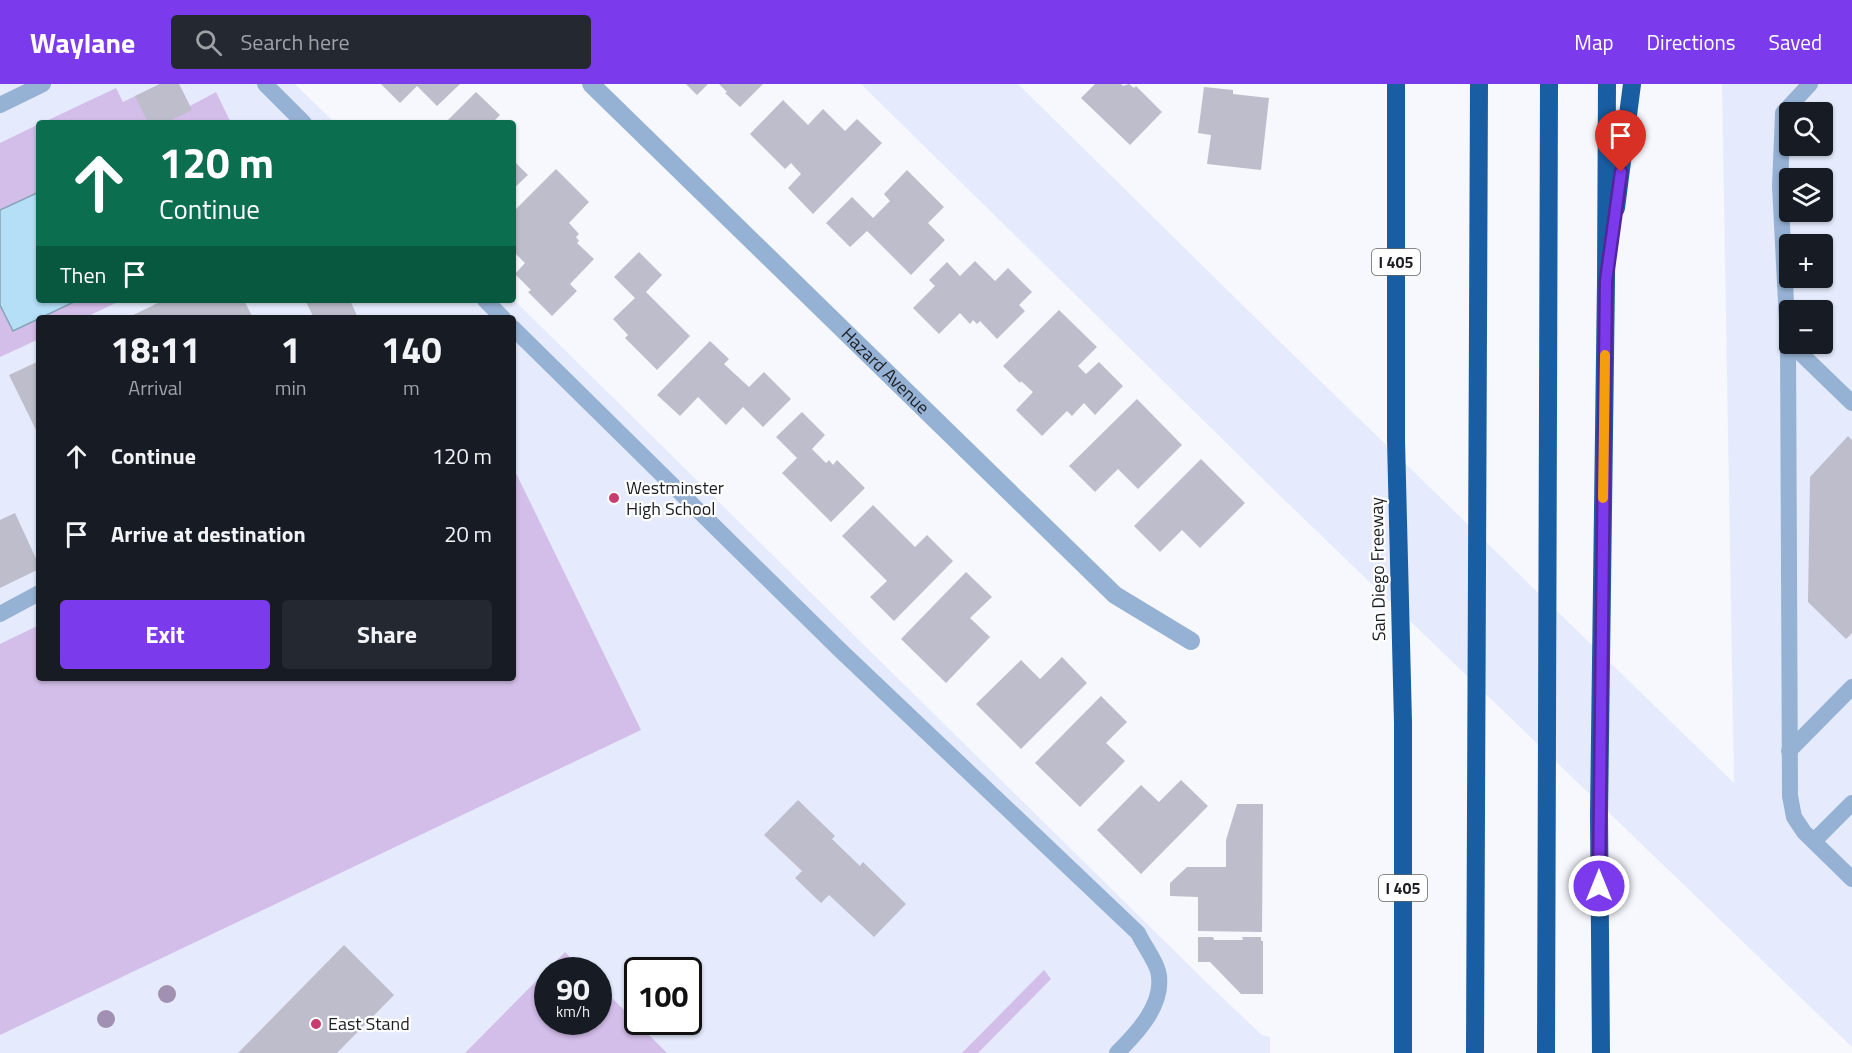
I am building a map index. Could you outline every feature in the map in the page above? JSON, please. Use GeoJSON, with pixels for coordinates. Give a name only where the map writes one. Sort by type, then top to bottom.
{"type":"FeatureCollection","features":[{"type":"Feature","properties":{"kind":"highway","name":"San Diego Freeway"},"geometry":{"type":"LineString","coordinates":[[1396,84],[1396,440],[1403,723],[1403,1053]]}},
{"type":"Feature","properties":{"kind":"highway"},"geometry":{"type":"LineString","coordinates":[[1475,1053],[1479,84]]}},
{"type":"Feature","properties":{"kind":"highway"},"geometry":{"type":"LineString","coordinates":[[1546,1053],[1549,84]]}},
{"type":"Feature","properties":{"kind":"highway"},"geometry":{"type":"LineString","coordinates":[[1548,142],[1554,84]]}},
{"type":"Feature","properties":{"kind":"highway"},"geometry":{"type":"LineString","coordinates":[[1601,1053],[1599,815],[1606,281],[1606,84]]}},
{"type":"Feature","properties":{"kind":"highway"},"geometry":{"type":"LineString","coordinates":[[1606,281],[1632,84]]}},
{"type":"Feature","properties":{"kind":"street","name":"Hazard Avenue"},"geometry":{"type":"LineString","coordinates":[[591,84],[1115,595],[1191,641]]}},
{"type":"Feature","properties":{"kind":"lane"},"geometry":{"type":"LineString","coordinates":[[0,105],[43,84]]}},
{"type":"Feature","properties":{"kind":"lane"},"geometry":{"type":"LineString","coordinates":[[265,84],[301,120]]}},
{"type":"Feature","properties":{"kind":"lane"},"geometry":{"type":"LineString","coordinates":[[1787,300],[1780,186],[1782,113],[1810,84]]}},
{"type":"Feature","properties":{"kind":"lane"},"geometry":{"type":"LineString","coordinates":[[488,303],[500,315]]}},
{"type":"Feature","properties":{"kind":"lane"},"geometry":{"type":"LineString","coordinates":[[516,334],[840,650],[1138,933],[1158,971],[1158,991],[1150,1016],[1135,1036],[1117,1053]]}},
{"type":"Feature","properties":{"kind":"lane"},"geometry":{"type":"LineString","coordinates":[[1790,354],[1790,796],[1794,817],[1804,832],[1852,879]]}},
{"type":"Feature","properties":{"kind":"lane"},"geometry":{"type":"LineString","coordinates":[[1802,354],[1852,403]]}},
{"type":"Feature","properties":{"kind":"lane"},"geometry":{"type":"LineString","coordinates":[[0,614],[36,595]]}},
{"type":"Feature","properties":{"kind":"lane"},"geometry":{"type":"LineString","coordinates":[[1789,751],[1852,687]]}},
{"type":"Feature","properties":{"kind":"lane"},"geometry":{"type":"LineString","coordinates":[[1814,841],[1852,803]]}},
{"type":"Feature","properties":{"kind":"shaded area","name":"Westminster High School"},"geometry":{"type":"Polygon","coordinates":[[[0,84],[295,84],[332,120],[36,120],[36,303],[516,302],[1208,984],[1262,1035],[1270,1037],[1270,1053],[0,1053],[0,84]]]}},
{"type":"Feature","properties":{"kind":"shaded area"},"geometry":{"type":"Polygon","coordinates":[[[160,84],[179,84],[190,106],[216,92],[230,120],[48,120],[116,88],[123,102],[160,84]]]}},
{"type":"Feature","properties":{"kind":"shaded area"},"geometry":{"type":"Polygon","coordinates":[[[861,84],[1018,84],[1734,783],[1722,84],[1852,84],[1852,1047],[1271,487],[861,84]]]}},
{"type":"Feature","properties":{"kind":"shaded area"},"geometry":{"type":"Polygon","coordinates":[[[36,125],[36,303],[116,303],[90,315],[36,315],[36,340],[0,357],[0,143],[36,125]]]}},
{"type":"Feature","properties":{"kind":"shaded area"},"geometry":{"type":"Polygon","coordinates":[[[516,473],[641,730],[0,1035],[0,644],[36,626],[36,681],[516,681],[516,473]]]}},
{"type":"Feature","properties":{"kind":"shaded area"},"geometry":{"type":"Polygon","coordinates":[[[565,952],[570,957],[560,957],[565,952]]]}},
{"type":"Feature","properties":{"kind":"shaded area"},"geometry":{"type":"Polygon","coordinates":[[[1044,970],[1051,979],[978,1053],[962,1053],[1044,970]]]}},
{"type":"Feature","properties":{"kind":"shaded area"},"geometry":{"type":"Polygon","coordinates":[[[534,983],[534,1035],[612,1035],[612,998],[624,1010],[624,1035],[649,1035],[667,1053],[465,1053],[534,983]]]}},
{"type":"Feature","properties":{"kind":"water"},"geometry":{"type":"Polygon","coordinates":[[[36,193],[36,303],[72,303],[47,315],[36,315],[36,320],[13,331],[0,305],[0,210],[36,193]]]}},
{"type":"Feature","properties":{"kind":"building"},"geometry":{"type":"Polygon","coordinates":[[[160,84],[179,84],[192,110],[171,120],[147,120],[135,96],[160,84]]]}},
{"type":"Feature","properties":{"kind":"building"},"geometry":{"type":"Polygon","coordinates":[[[381,84],[460,84],[437,106],[417,86],[400,103],[381,84]]]}},
{"type":"Feature","properties":{"kind":"building"},"geometry":{"type":"Polygon","coordinates":[[[686,84],[708,84],[697,95],[686,84]]]}},
{"type":"Feature","properties":{"kind":"building"},"geometry":{"type":"Polygon","coordinates":[[[719,84],[763,84],[740,107],[719,84]]]}},
{"type":"Feature","properties":{"kind":"building"},"geometry":{"type":"Polygon","coordinates":[[[1095,84],[1121,84],[1123,86],[1129,84],[1134,88],[1136,86],[1162,112],[1130,145],[1081,98],[1095,84]]]}},
{"type":"Feature","properties":{"kind":"building"},"geometry":{"type":"Polygon","coordinates":[[[1204,87],[1233,90],[1233,94],[1269,98],[1261,170],[1207,164],[1211,135],[1198,133],[1204,87]]]}},
{"type":"Feature","properties":{"kind":"building"},"geometry":{"type":"Polygon","coordinates":[[[476,92],[500,115],[495,120],[448,120],[476,92]]]}},
{"type":"Feature","properties":{"kind":"building"},"geometry":{"type":"Polygon","coordinates":[[[783,100],[808,125],[823,109],[845,131],[857,119],[882,143],[813,214],[788,188],[801,174],[791,163],[785,169],[750,134],[783,100]]]}},
{"type":"Feature","properties":{"kind":"building"},"geometry":{"type":"Polygon","coordinates":[[[516,163],[528,175],[516,186],[516,163]]]}},
{"type":"Feature","properties":{"kind":"building"},"geometry":{"type":"Polygon","coordinates":[[[556,169],[589,202],[569,223],[579,234],[576,237],[579,241],[577,243],[594,259],[570,284],[577,291],[552,316],[528,292],[531,290],[516,275],[525,263],[516,254],[516,209],[556,169]]]}},
{"type":"Feature","properties":{"kind":"building"},"geometry":{"type":"Polygon","coordinates":[[[907,170],[944,207],[928,223],[945,240],[911,275],[867,231],[850,247],[826,223],[852,197],[873,218],[890,201],[884,194],[907,170]]]}},
{"type":"Feature","properties":{"kind":"building"},"geometry":{"type":"Polygon","coordinates":[[[639,252],[662,275],[646,292],[690,336],[657,370],[625,338],[628,335],[613,319],[635,298],[614,277],[639,252]]]}},
{"type":"Feature","properties":{"kind":"building"},"geometry":{"type":"Polygon","coordinates":[[[975,261],[995,281],[1008,268],[1032,292],[1019,305],[1025,311],[997,339],[980,321],[977,324],[973,320],[970,324],[960,313],[939,334],[913,308],[935,286],[929,280],[947,262],[960,276],[975,261]]]}},
{"type":"Feature","properties":{"kind":"building"},"geometry":{"type":"Polygon","coordinates":[[[158,303],[246,303],[252,315],[133,315],[158,303]]]}},
{"type":"Feature","properties":{"kind":"building"},"geometry":{"type":"Polygon","coordinates":[[[306,303],[351,303],[357,315],[312,315],[306,303]]]}},
{"type":"Feature","properties":{"kind":"building"},"geometry":{"type":"Polygon","coordinates":[[[1059,310],[1097,347],[1078,366],[1086,374],[1099,362],[1123,386],[1095,415],[1084,403],[1072,416],[1067,411],[1042,436],[1016,410],[1033,392],[1003,366],[1059,310]]]}},
{"type":"Feature","properties":{"kind":"building"},"geometry":{"type":"Polygon","coordinates":[[[710,341],[729,359],[724,364],[749,387],[764,372],[791,399],[763,427],[743,407],[726,425],[698,397],[680,416],[657,395],[710,341]]]}},
{"type":"Feature","properties":{"kind":"building"},"geometry":{"type":"Polygon","coordinates":[[[36,362],[36,430],[9,375],[36,362]]]}},
{"type":"Feature","properties":{"kind":"building"},"geometry":{"type":"Polygon","coordinates":[[[1137,399],[1182,445],[1138,489],[1118,469],[1095,492],[1069,466],[1137,399]]]}},
{"type":"Feature","properties":{"kind":"building"},"geometry":{"type":"Polygon","coordinates":[[[802,412],[825,435],[812,449],[826,463],[829,460],[833,465],[837,460],[865,488],[831,522],[782,473],[797,458],[776,437],[802,412]]]}},
{"type":"Feature","properties":{"kind":"building"},"geometry":{"type":"Polygon","coordinates":[[[1848,436],[1852,440],[1852,633],[1846,639],[1808,602],[1810,477],[1848,436]]]}},
{"type":"Feature","properties":{"kind":"building"},"geometry":{"type":"Polygon","coordinates":[[[1201,459],[1245,503],[1200,548],[1182,530],[1160,552],[1134,526],[1201,459]]]}},
{"type":"Feature","properties":{"kind":"building"},"geometry":{"type":"Polygon","coordinates":[[[873,505],[915,547],[927,535],[953,561],[894,621],[870,597],[887,581],[842,536],[873,505]]]}},
{"type":"Feature","properties":{"kind":"building"},"geometry":{"type":"Polygon","coordinates":[[[15,513],[36,558],[36,570],[0,588],[0,520],[15,513]]]}},
{"type":"Feature","properties":{"kind":"building"},"geometry":{"type":"Polygon","coordinates":[[[966,572],[992,597],[970,618],[990,637],[946,683],[901,639],[966,572]]]}},
{"type":"Feature","properties":{"kind":"building"},"geometry":{"type":"Polygon","coordinates":[[[1062,657],[1087,683],[1021,749],[976,704],[1021,660],[1040,679],[1062,657]]]}},
{"type":"Feature","properties":{"kind":"building"},"geometry":{"type":"Polygon","coordinates":[[[1101,696],[1127,722],[1106,743],[1125,761],[1080,807],[1035,763],[1101,696]]]}},
{"type":"Feature","properties":{"kind":"building"},"geometry":{"type":"Polygon","coordinates":[[[1181,780],[1208,806],[1141,874],[1097,830],[1141,785],[1159,802],[1181,780]]]}},
{"type":"Feature","properties":{"kind":"building"},"geometry":{"type":"Polygon","coordinates":[[[798,800],[835,836],[832,839],[860,866],[863,862],[906,904],[874,937],[829,895],[821,903],[795,878],[802,871],[764,835],[798,800]]]}},
{"type":"Feature","properties":{"kind":"building"},"geometry":{"type":"Polygon","coordinates":[[[1237,804],[1263,804],[1262,932],[1198,931],[1198,897],[1170,896],[1170,883],[1187,867],[1226,867],[1226,840],[1237,804]]]}},
{"type":"Feature","properties":{"kind":"building"},"geometry":{"type":"Polygon","coordinates":[[[1198,937],[1213,937],[1214,940],[1243,940],[1242,937],[1261,937],[1263,941],[1263,994],[1241,994],[1210,962],[1198,962],[1198,937]]]}},
{"type":"Feature","properties":{"kind":"building","name":"East Stand"},"geometry":{"type":"Polygon","coordinates":[[[344,945],[394,995],[337,1053],[238,1053],[344,945]]]}},
{"type":"Feature","properties":{"kind":"slow traffic"},"geometry":{"type":"LineString","coordinates":[[1603,498],[1605,355]]}},
{"type":"Feature","properties":{"kind":"place","name":"Westminster High School"},"geometry":{"type":"Point","coordinates":[614,498]}},
{"type":"Feature","properties":{"kind":"place","name":"East Stand"},"geometry":{"type":"Point","coordinates":[316,1024]}},
{"type":"Feature","properties":{"kind":"route"},"geometry":{"type":"LineString","coordinates":[[1599,886],[1606,281],[1621,172]]}}]}
